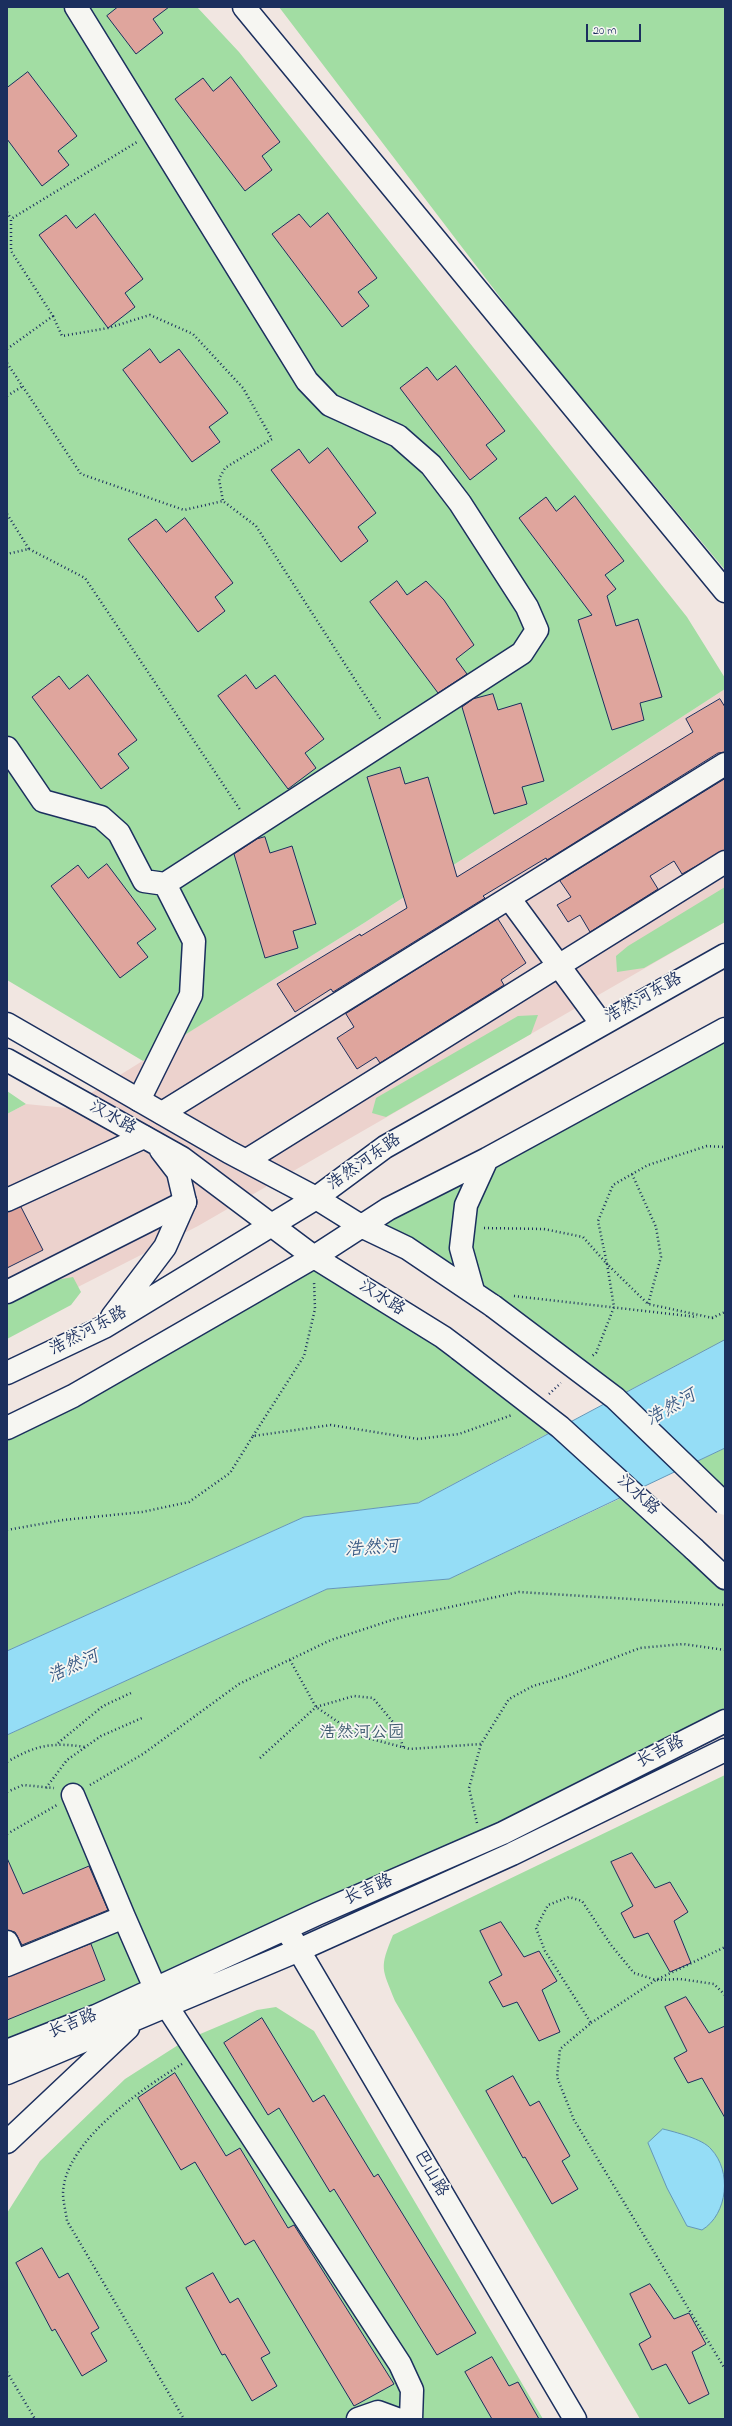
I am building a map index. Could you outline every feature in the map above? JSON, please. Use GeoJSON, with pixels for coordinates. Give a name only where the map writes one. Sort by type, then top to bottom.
{"type":"FeatureCollection","features":[{"type":"Feature","properties":{"kind":"street"},"geometry":{"type":"LineString","coordinates":[[7,748],[43,801],[101,817],[120,833],[144,881],[165,884],[522,653],[537,630],[527,607],[460,503],[431,465],[398,436],[330,405],[307,381],[76,7]]}},
{"type":"Feature","properties":{"kind":"street"},"geometry":{"type":"LineString","coordinates":[[244,7],[725,591]]}},
{"type":"Feature","properties":{"kind":"street"},"geometry":{"type":"LineString","coordinates":[[162,1113],[725,764]]}},
{"type":"Feature","properties":{"kind":"street"},"geometry":{"type":"LineString","coordinates":[[247,1160],[725,862]]}},
{"type":"Feature","properties":{"kind":"street"},"geometry":{"type":"LineString","coordinates":[[139,1100],[191,995],[194,941],[165,884]]}},
{"type":"Feature","properties":{"kind":"street"},"geometry":{"type":"LineString","coordinates":[[509,898],[601,1023]]}},
{"type":"Feature","properties":{"kind":"street","name":"浩然河东路"},"geometry":{"type":"LineString","coordinates":[[7,1373],[104,1326],[316,1198],[385,1147],[601,1023],[725,955]]}},
{"type":"Feature","properties":{"kind":"street","name":"汉水路"},"geometry":{"type":"LineString","coordinates":[[7,1024],[162,1113],[316,1198],[361,1226],[407,1248],[473,1291],[615,1398],[725,1504]]}},
{"type":"Feature","properties":{"kind":"street"},"geometry":{"type":"LineString","coordinates":[[7,1428],[73,1396],[314,1257],[388,1208],[487,1159],[725,1029]]}},
{"type":"Feature","properties":{"kind":"street","name":"汉水路"},"geometry":{"type":"LineString","coordinates":[[7,1060],[182,1158],[270,1227],[314,1257],[442,1336],[560,1427],[725,1578]]}},
{"type":"Feature","properties":{"kind":"street"},"geometry":{"type":"LineString","coordinates":[[7,1200],[150,1140],[178,1172],[185,1202],[165,1247],[104,1326]]}},
{"type":"Feature","properties":{"kind":"street"},"geometry":{"type":"LineString","coordinates":[[473,1291],[461,1248],[466,1205],[487,1159]]}},
{"type":"Feature","properties":{"kind":"street"},"geometry":{"type":"LineString","coordinates":[[7,1292],[185,1202]]}},
{"type":"Feature","properties":{"kind":"street","name":"长吉路"},"geometry":{"type":"LineString","coordinates":[[7,2051],[96,2016],[286,1928],[481,1842],[725,1721]]}},
{"type":"Feature","properties":{"kind":"street","name":"长吉路"},"geometry":{"type":"LineString","coordinates":[[7,2073],[167,2007],[299,1950],[512,1854],[725,1750]]}},
{"type":"Feature","properties":{"kind":"street"},"geometry":{"type":"LineString","coordinates":[[77,1793],[124,1917],[155,1988],[197,2055],[400,2364],[412,2390],[411,2419]]}},
{"type":"Feature","properties":{"kind":"street"},"geometry":{"type":"LineString","coordinates":[[10,1956],[124,1917]]}},
{"type":"Feature","properties":{"kind":"street","name":"巴山路"},"geometry":{"type":"LineString","coordinates":[[286,1928],[575,2419]]}},
{"type":"Feature","properties":{"kind":"street"},"geometry":{"type":"LineString","coordinates":[[7,2142],[137,2019]]}},
{"type":"Feature","properties":{"kind":"street"},"geometry":{"type":"LineString","coordinates":[[358,2419],[378,2412],[397,2419]]}},
{"type":"Feature","properties":{"kind":"path"},"geometry":{"type":"LineString","coordinates":[[11,219],[153,132]]}},
{"type":"Feature","properties":{"kind":"path"},"geometry":{"type":"LineString","coordinates":[[7,212],[11,219],[11,251],[53,316],[62,336],[108,328],[150,315],[193,334],[243,388],[272,439],[225,468],[219,479],[223,501],[256,526],[393,737]]}},
{"type":"Feature","properties":{"kind":"path"},"geometry":{"type":"LineString","coordinates":[[7,349],[53,316]]}},
{"type":"Feature","properties":{"kind":"path"},"geometry":{"type":"LineString","coordinates":[[7,363],[81,474],[184,510],[223,501]]}},
{"type":"Feature","properties":{"kind":"path"},"geometry":{"type":"LineString","coordinates":[[7,396],[23,386]]}},
{"type":"Feature","properties":{"kind":"path"},"geometry":{"type":"LineString","coordinates":[[7,514],[28,549],[85,578],[252,828]]}},
{"type":"Feature","properties":{"kind":"path"},"geometry":{"type":"LineString","coordinates":[[7,554],[28,549]]}},
{"type":"Feature","properties":{"kind":"path"},"geometry":{"type":"LineString","coordinates":[[590,1358],[596,1352],[614,1307],[598,1221],[614,1185],[648,1165],[707,1146],[725,1147]]}},
{"type":"Feature","properties":{"kind":"path"},"geometry":{"type":"LineString","coordinates":[[632,1174],[656,1227],[661,1256],[648,1304]]}},
{"type":"Feature","properties":{"kind":"path"},"geometry":{"type":"LineString","coordinates":[[464,1228],[544,1229],[583,1237],[606,1264],[648,1304],[713,1318]]}},
{"type":"Feature","properties":{"kind":"path"},"geometry":{"type":"LineString","coordinates":[[7,1530],[63,1520],[142,1512],[189,1502],[230,1473],[304,1356],[315,1309],[314,1257]]}},
{"type":"Feature","properties":{"kind":"path"},"geometry":{"type":"LineString","coordinates":[[512,1296],[713,1318],[725,1312]]}},
{"type":"Feature","properties":{"kind":"path"},"geometry":{"type":"LineString","coordinates":[[543,1399],[566,1378]]}},
{"type":"Feature","properties":{"kind":"path"},"geometry":{"type":"LineString","coordinates":[[253,1436],[331,1425],[418,1439],[459,1434],[516,1414]]}},
{"type":"Feature","properties":{"kind":"path"},"geometry":{"type":"LineString","coordinates":[[7,1834],[143,1754],[239,1684],[332,1640],[395,1619],[519,1592],[725,1605]]}},
{"type":"Feature","properties":{"kind":"path"},"geometry":{"type":"LineString","coordinates":[[481,1842],[469,1788],[481,1744],[509,1699],[533,1686],[564,1677],[640,1648],[683,1644],[725,1650]]}},
{"type":"Feature","properties":{"kind":"path"},"geometry":{"type":"LineString","coordinates":[[290,1660],[316,1707],[359,1736],[410,1749],[481,1744]]}},
{"type":"Feature","properties":{"kind":"path"},"geometry":{"type":"LineString","coordinates":[[58,1743],[103,1706],[131,1693]]}},
{"type":"Feature","properties":{"kind":"path"},"geometry":{"type":"LineString","coordinates":[[260,1758],[316,1707],[354,1696],[373,1698],[397,1727],[404,1747]]}},
{"type":"Feature","properties":{"kind":"path"},"geometry":{"type":"LineString","coordinates":[[46,1788],[67,1760],[101,1736],[142,1718]]}},
{"type":"Feature","properties":{"kind":"path"},"geometry":{"type":"LineString","coordinates":[[7,1762],[24,1752],[58,1743],[85,1747]]}},
{"type":"Feature","properties":{"kind":"path"},"geometry":{"type":"LineString","coordinates":[[7,1792],[23,1785],[77,1793]]}},
{"type":"Feature","properties":{"kind":"path"},"geometry":{"type":"LineString","coordinates":[[591,2023],[545,1951],[536,1928],[548,1905],[569,1897],[582,1901],[611,1945],[634,1973],[656,1980],[680,1979],[714,1984],[725,1995]]}},
{"type":"Feature","properties":{"kind":"path"},"geometry":{"type":"LineString","coordinates":[[725,1947],[656,1980],[591,2023],[560,2049],[557,2077],[574,2120],[725,2369]]}},
{"type":"Feature","properties":{"kind":"path"},"geometry":{"type":"LineString","coordinates":[[184,2419],[67,2221],[63,2193],[72,2165],[98,2127],[142,2088],[197,2055]]}},
{"type":"Feature","properties":{"kind":"path"},"geometry":{"type":"LineString","coordinates":[[7,2372],[35,2419]]}},
{"type":"Feature","properties":{"kind":"shaded area"},"geometry":{"type":"Polygon","coordinates":[[[725,689],[725,922],[198,1226],[7,1323],[7,1114],[26,1104],[67,1108],[364,923],[725,689]]]}},
{"type":"Feature","properties":{"kind":"green space"},"geometry":{"type":"Polygon","coordinates":[[[7,7],[197,7],[239,52],[687,617],[725,678],[725,689],[364,923],[143,1061],[7,980],[7,7]]]}},
{"type":"Feature","properties":{"kind":"green space"},"geometry":{"type":"Polygon","coordinates":[[[279,7],[725,7],[725,570],[522,326],[279,7]]]}},
{"type":"Feature","properties":{"kind":"green space"},"geometry":{"type":"Polygon","coordinates":[[[725,887],[725,922],[644,968],[617,972],[616,956],[628,946],[725,887]]]}},
{"type":"Feature","properties":{"kind":"green space"},"geometry":{"type":"Polygon","coordinates":[[[538,1015],[531,1034],[386,1117],[372,1113],[376,1098],[518,1016],[538,1015]]]}},
{"type":"Feature","properties":{"kind":"green space"},"geometry":{"type":"Polygon","coordinates":[[[725,1029],[725,1340],[615,1398],[361,1226],[725,1029]]]}},
{"type":"Feature","properties":{"kind":"green space"},"geometry":{"type":"Polygon","coordinates":[[[7,1091],[26,1104],[7,1114],[7,1091]]]}},
{"type":"Feature","properties":{"kind":"green space"},"geometry":{"type":"Polygon","coordinates":[[[314,1257],[560,1427],[418,1503],[304,1517],[7,1651],[7,1428],[314,1257]]]}},
{"type":"Feature","properties":{"kind":"green space"},"geometry":{"type":"Polygon","coordinates":[[[73,1277],[81,1292],[71,1305],[7,1339],[7,1303],[45,1282],[73,1277]]]}},
{"type":"Feature","properties":{"kind":"green space"},"geometry":{"type":"Polygon","coordinates":[[[725,1448],[725,1504],[687,1466],[725,1448]]]}},
{"type":"Feature","properties":{"kind":"green space","name":"浩然河公园"},"geometry":{"type":"Polygon","coordinates":[[[634,1492],[725,1578],[725,1721],[7,2051],[7,1735],[327,1589],[449,1579],[634,1492]]]}},
{"type":"Feature","properties":{"kind":"green space"},"geometry":{"type":"Polygon","coordinates":[[[725,1775],[725,2419],[640,2419],[395,2001],[385,1975],[384,1962],[393,1935],[725,1775]]]}},
{"type":"Feature","properties":{"kind":"green space"},"geometry":{"type":"Polygon","coordinates":[[[276,2007],[314,2031],[543,2419],[7,2419],[7,2213],[40,2161],[125,2079],[186,2040],[257,2010],[276,2007]]]}},
{"type":"Feature","properties":{"kind":"water","name":"浩然河"},"geometry":{"type":"Polygon","coordinates":[[[725,1340],[725,1448],[449,1579],[327,1589],[7,1735],[7,1651],[304,1517],[418,1503],[725,1340]]]}},
{"type":"Feature","properties":{"kind":"water"},"geometry":{"type":"Polygon","coordinates":[[[663,2129],[688,2136],[702,2142],[711,2149],[718,2158],[724,2180],[722,2203],[711,2223],[702,2230],[687,2226],[667,2188],[648,2143],[663,2129]]]}},
{"type":"Feature","properties":{"kind":"building"},"geometry":{"type":"Polygon","coordinates":[[[118,7],[169,7],[153,19],[163,33],[136,54],[107,16],[118,7]]]}},
{"type":"Feature","properties":{"kind":"building"},"geometry":{"type":"Polygon","coordinates":[[[28,72],[77,136],[58,151],[69,165],[42,186],[7,139],[7,88],[28,72]]]}},
{"type":"Feature","properties":{"kind":"building"},"geometry":{"type":"Polygon","coordinates":[[[231,77],[280,142],[262,156],[272,170],[245,191],[175,99],[203,78],[213,91],[231,77]]]}},
{"type":"Feature","properties":{"kind":"building"},"geometry":{"type":"Polygon","coordinates":[[[328,213],[377,278],[358,292],[369,306],[342,327],[272,234],[299,214],[310,227],[328,213]]]}},
{"type":"Feature","properties":{"kind":"building"},"geometry":{"type":"Polygon","coordinates":[[[95,214],[143,279],[125,293],[135,307],[108,328],[39,235],[66,215],[76,228],[95,214]]]}},
{"type":"Feature","properties":{"kind":"building"},"geometry":{"type":"Polygon","coordinates":[[[150,349],[160,363],[179,349],[228,413],[209,427],[220,442],[192,462],[123,370],[150,349]]]}},
{"type":"Feature","properties":{"kind":"building"},"geometry":{"type":"Polygon","coordinates":[[[456,366],[505,431],[486,445],[497,459],[470,480],[400,388],[427,367],[437,380],[456,366]]]}},
{"type":"Feature","properties":{"kind":"building"},"geometry":{"type":"Polygon","coordinates":[[[328,448],[376,513],[358,527],[368,541],[341,562],[271,470],[299,449],[309,463],[328,448]]]}},
{"type":"Feature","properties":{"kind":"building"},"geometry":{"type":"Polygon","coordinates":[[[575,496],[624,561],[605,575],[616,589],[607,596],[616,626],[638,619],[662,697],[640,703],[644,720],[612,730],[578,620],[592,615],[519,518],[546,497],[556,511],[575,496]]]}},
{"type":"Feature","properties":{"kind":"building"},"geometry":{"type":"Polygon","coordinates":[[[185,518],[233,583],[215,597],[225,611],[198,632],[128,539],[156,519],[166,532],[185,518]]]}},
{"type":"Feature","properties":{"kind":"building"},"geometry":{"type":"Polygon","coordinates":[[[397,581],[407,595],[426,581],[444,600],[474,645],[456,659],[467,674],[438,693],[370,602],[397,581]]]}},
{"type":"Feature","properties":{"kind":"building"},"geometry":{"type":"Polygon","coordinates":[[[88,675],[137,740],[118,754],[129,768],[101,789],[32,697],[59,676],[69,689],[88,675]]]}},
{"type":"Feature","properties":{"kind":"building"},"geometry":{"type":"Polygon","coordinates":[[[246,675],[256,689],[275,675],[324,739],[305,753],[316,768],[288,789],[218,696],[246,675]]]}},
{"type":"Feature","properties":{"kind":"building"},"geometry":{"type":"Polygon","coordinates":[[[493,694],[498,710],[521,703],[544,781],[522,787],[527,804],[494,814],[462,707],[473,699],[493,694]]]}},
{"type":"Feature","properties":{"kind":"building"},"geometry":{"type":"Polygon","coordinates":[[[720,699],[725,707],[725,752],[718,753],[547,860],[546,858],[483,896],[485,898],[333,992],[331,989],[295,1012],[277,984],[360,934],[361,936],[407,908],[367,777],[400,767],[405,784],[428,777],[457,877],[693,732],[686,719],[720,699]]]}},
{"type":"Feature","properties":{"kind":"building"},"geometry":{"type":"Polygon","coordinates":[[[725,779],[725,850],[682,874],[674,861],[650,876],[658,889],[590,932],[580,915],[568,922],[557,905],[571,897],[560,881],[725,779]]]}},
{"type":"Feature","properties":{"kind":"building"},"geometry":{"type":"Polygon","coordinates":[[[265,837],[270,853],[292,846],[316,924],[293,931],[298,948],[265,958],[234,854],[257,839],[265,837]]]}},
{"type":"Feature","properties":{"kind":"building"},"geometry":{"type":"Polygon","coordinates":[[[107,864],[156,929],[137,943],[148,957],[120,978],[51,886],[78,865],[88,878],[107,864]]]}},
{"type":"Feature","properties":{"kind":"building"},"geometry":{"type":"Polygon","coordinates":[[[498,919],[526,963],[501,980],[504,985],[380,1063],[376,1057],[357,1069],[337,1038],[354,1027],[346,1014],[498,919]]]}},
{"type":"Feature","properties":{"kind":"building"},"geometry":{"type":"Polygon","coordinates":[[[21,1207],[43,1250],[7,1268],[7,1212],[21,1207]]]}},
{"type":"Feature","properties":{"kind":"building"},"geometry":{"type":"Polygon","coordinates":[[[632,1853],[655,1888],[670,1882],[688,1912],[674,1921],[691,1963],[670,1972],[648,1933],[634,1938],[621,1913],[633,1906],[611,1862],[632,1853]]]}},
{"type":"Feature","properties":{"kind":"building"},"geometry":{"type":"Polygon","coordinates":[[[7,1858],[23,1894],[89,1866],[108,1910],[22,1945],[15,1932],[7,1930],[7,1858]]]}},
{"type":"Feature","properties":{"kind":"building"},"geometry":{"type":"Polygon","coordinates":[[[501,1922],[524,1957],[539,1951],[557,1981],[542,1990],[560,2032],[539,2041],[517,2002],[503,2007],[489,1982],[502,1975],[480,1931],[501,1922]]]}},
{"type":"Feature","properties":{"kind":"building"},"geometry":{"type":"Polygon","coordinates":[[[91,1944],[105,1980],[7,2020],[7,1977],[91,1944]]]}},
{"type":"Feature","properties":{"kind":"building"},"geometry":{"type":"Polygon","coordinates":[[[686,1997],[709,2033],[725,2026],[725,2118],[702,2078],[688,2083],[674,2058],[687,2051],[665,2007],[686,1997]]]}},
{"type":"Feature","properties":{"kind":"building"},"geometry":{"type":"Polygon","coordinates":[[[262,2018],[313,2102],[324,2095],[374,2177],[378,2174],[476,2333],[437,2355],[334,2189],[330,2192],[279,2108],[268,2115],[224,2043],[262,2018]]]}},
{"type":"Feature","properties":{"kind":"building"},"geometry":{"type":"Polygon","coordinates":[[[175,2073],[226,2156],[240,2148],[288,2228],[294,2225],[394,2384],[354,2406],[254,2240],[245,2245],[195,2162],[181,2170],[138,2098],[175,2073]]]}},
{"type":"Feature","properties":{"kind":"building"},"geometry":{"type":"Polygon","coordinates":[[[513,2076],[530,2106],[539,2101],[570,2156],[562,2161],[578,2189],[552,2204],[525,2157],[523,2158],[486,2091],[513,2076]]]}},
{"type":"Feature","properties":{"kind":"building"},"geometry":{"type":"Polygon","coordinates":[[[42,2248],[59,2278],[68,2273],[99,2328],[91,2333],[107,2361],[82,2376],[55,2329],[52,2331],[16,2263],[42,2248]]]}},
{"type":"Feature","properties":{"kind":"building"},"geometry":{"type":"Polygon","coordinates":[[[213,2273],[230,2303],[238,2298],[270,2353],[261,2358],[277,2386],[252,2401],[225,2354],[222,2355],[186,2288],[213,2273]]]}},
{"type":"Feature","properties":{"kind":"building"},"geometry":{"type":"Polygon","coordinates":[[[650,2284],[674,2319],[689,2313],[706,2344],[692,2352],[709,2394],[689,2404],[666,2364],[652,2370],[639,2344],[651,2337],[630,2294],[650,2284]]]}},
{"type":"Feature","properties":{"kind":"building"},"geometry":{"type":"Polygon","coordinates":[[[492,2357],[509,2386],[518,2382],[539,2419],[492,2419],[465,2372],[492,2357]]]}}]}
